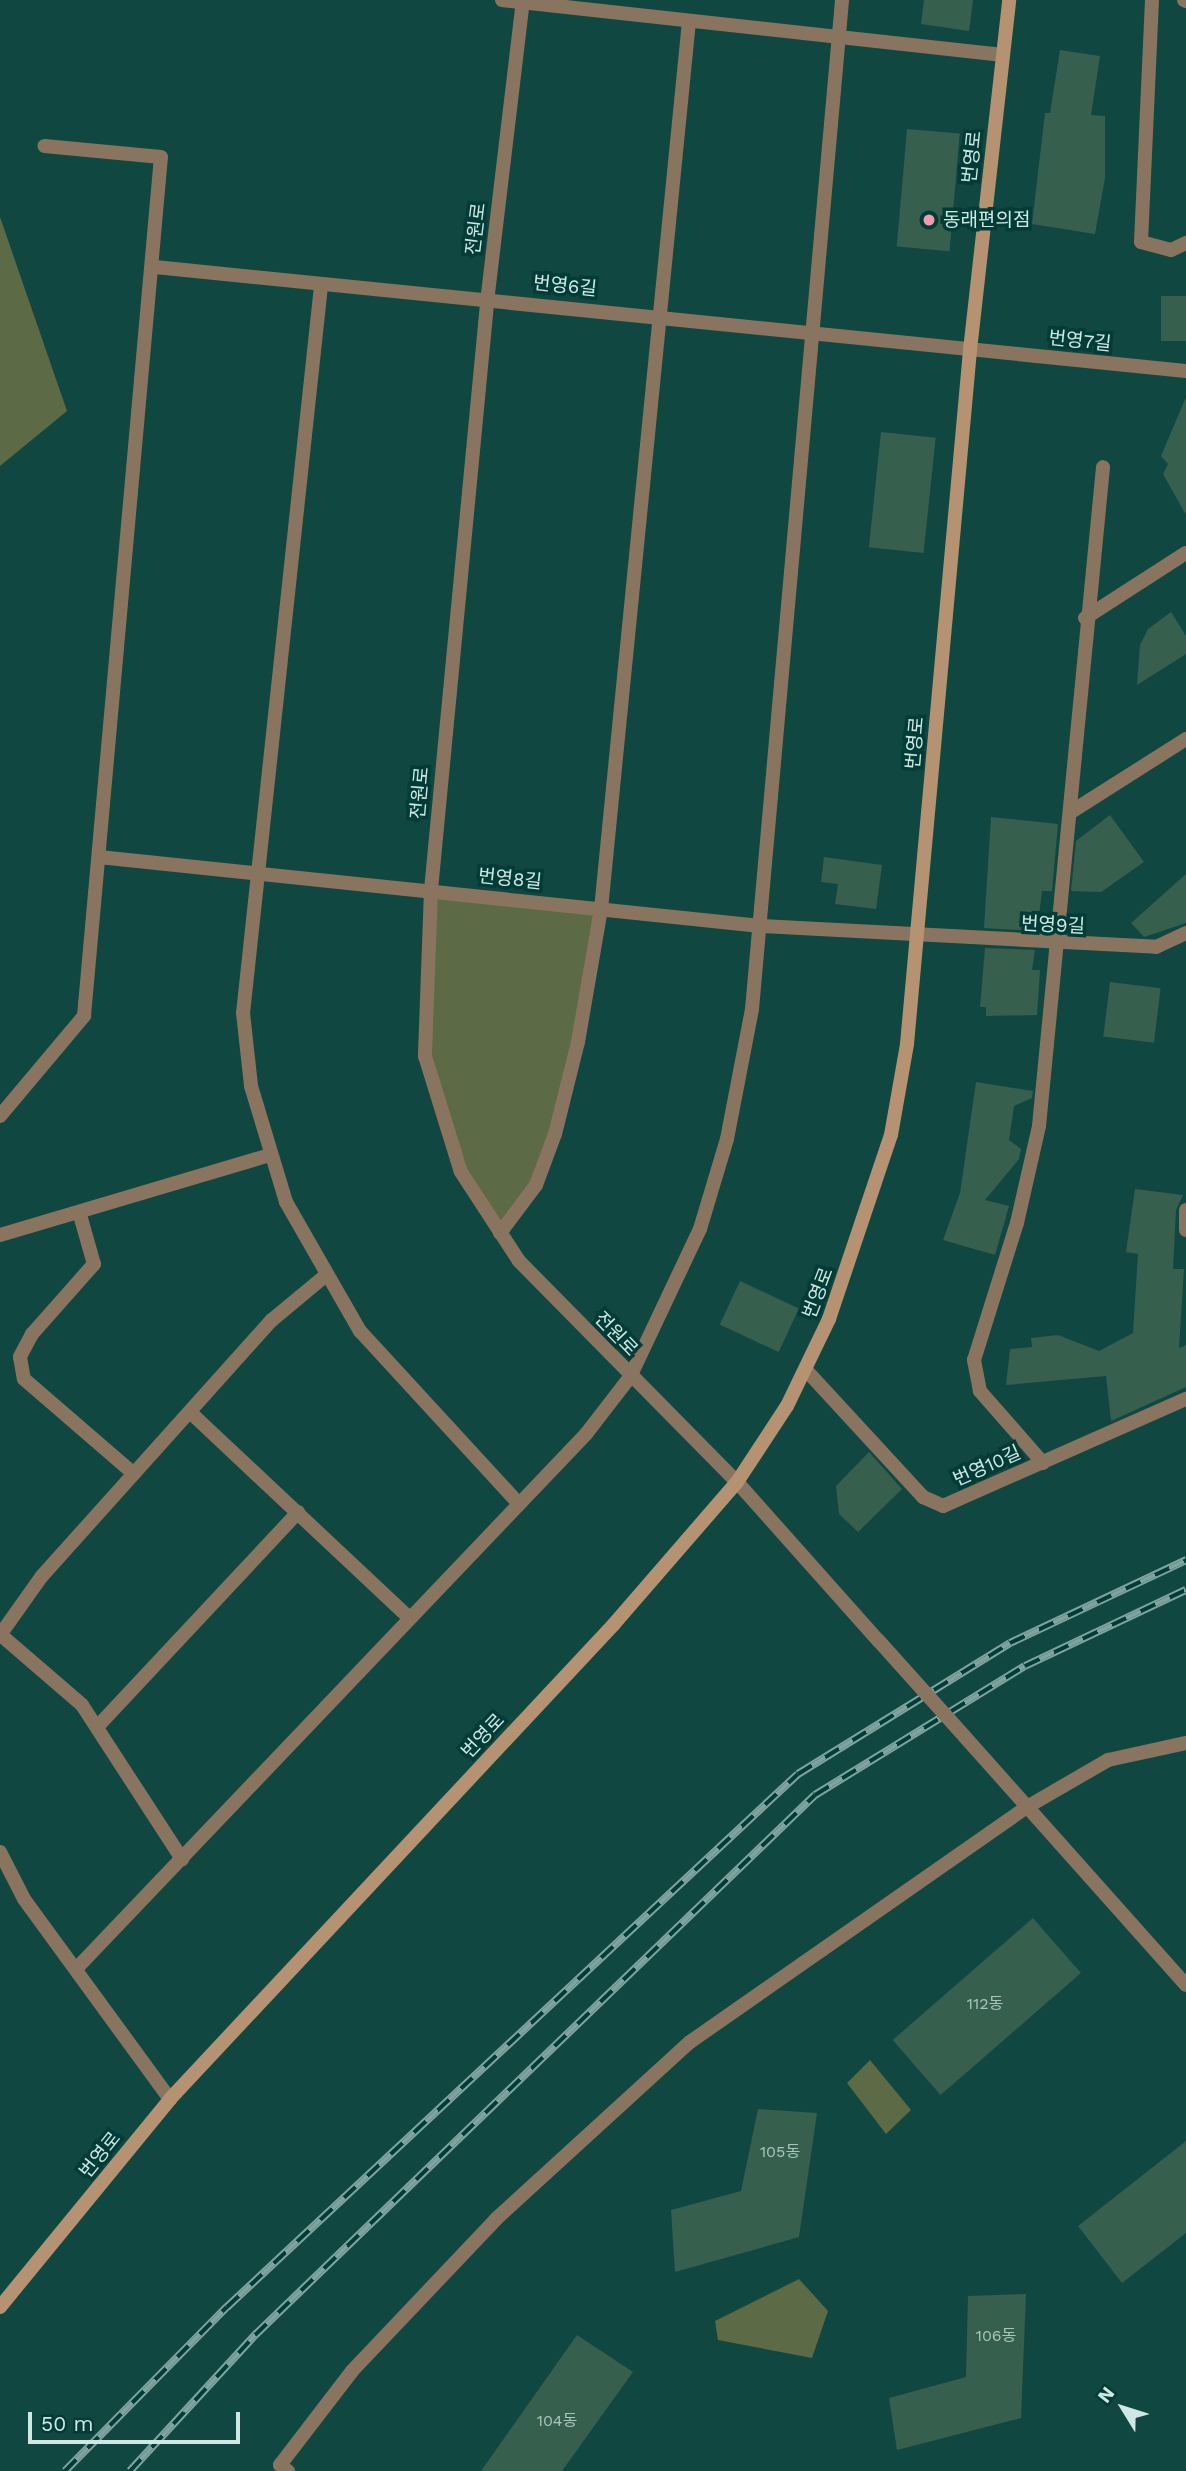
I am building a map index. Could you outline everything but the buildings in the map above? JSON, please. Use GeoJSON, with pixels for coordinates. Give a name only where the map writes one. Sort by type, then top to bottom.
{"type":"FeatureCollection","features":[{"type":"Feature","properties":{"kind":"street"},"geometry":{"type":"LineString","coordinates":[[502,0],[1003,55]]}},
{"type":"Feature","properties":{"kind":"street"},"geometry":{"type":"LineString","coordinates":[[76,1969],[586,1434],[630,1377],[700,1230],[716,1181],[752,1009],[810,331],[842,0]]}},
{"type":"Feature","properties":{"kind":"street","name":"번영로"},"geometry":{"type":"LineString","coordinates":[[0,2307],[170,2099],[614,1624],[737,1482],[806,1370],[864,1222],[891,1135],[908,1044],[971,350],[1009,0]]}},
{"type":"Feature","properties":{"kind":"street"},"geometry":{"type":"LineString","coordinates":[[1152,0],[1141,242],[1171,250],[1186,243]]}},
{"type":"Feature","properties":{"kind":"street","name":"전원로"},"geometry":{"type":"LineString","coordinates":[[523,1],[487,298],[430,890],[425,1056],[461,1172],[519,1261],[630,1377],[737,1482],[1186,1985]]}},
{"type":"Feature","properties":{"kind":"street"},"geometry":{"type":"LineString","coordinates":[[500,1233],[536,1185],[555,1134],[578,1042],[601,909],[657,315],[689,21]]}},
{"type":"Feature","properties":{"kind":"street"},"geometry":{"type":"LineString","coordinates":[[0,1116],[84,1016],[155,267],[161,157],[46,146]]}},
{"type":"Feature","properties":{"kind":"street","name":"번영6길"},"geometry":{"type":"LineString","coordinates":[[155,267],[321,286],[487,298],[657,315],[971,350]]}},
{"type":"Feature","properties":{"kind":"street"},"geometry":{"type":"LineString","coordinates":[[321,286],[256,872],[244,1036],[270,1155],[286,1202],[325,1276],[360,1331],[519,1504]]}},
{"type":"Feature","properties":{"kind":"street","name":"번영7길"},"geometry":{"type":"LineString","coordinates":[[971,350],[1186,371]]}},
{"type":"Feature","properties":{"kind":"street"},"geometry":{"type":"LineString","coordinates":[[1043,1463],[979,1391],[974,1360],[1017,1223],[1039,1126],[1072,812],[1085,618],[1103,467]]}},
{"type":"Feature","properties":{"kind":"street"},"geometry":{"type":"LineString","coordinates":[[1085,618],[1186,553]]}},
{"type":"Feature","properties":{"kind":"street"},"geometry":{"type":"LineString","coordinates":[[1072,812],[1186,739]]}},
{"type":"Feature","properties":{"kind":"street","name":"번영8길"},"geometry":{"type":"LineString","coordinates":[[99,857],[760,926],[916,936]]}},
{"type":"Feature","properties":{"kind":"street","name":"번영9길"},"geometry":{"type":"LineString","coordinates":[[916,936],[1057,945],[1156,947],[1186,933]]}},
{"type":"Feature","properties":{"kind":"street"},"geometry":{"type":"LineString","coordinates":[[0,1235],[79,1214],[270,1155]]}},
{"type":"Feature","properties":{"kind":"street"},"geometry":{"type":"LineString","coordinates":[[1186,1210],[1186,1230]]}},
{"type":"Feature","properties":{"kind":"street"},"geometry":{"type":"LineString","coordinates":[[79,1214],[94,1264],[32,1334],[20,1357],[23,1379],[134,1474]]}},
{"type":"Feature","properties":{"kind":"street"},"geometry":{"type":"LineString","coordinates":[[182,1859],[98,1726],[0,1635],[42,1576],[272,1320],[325,1276]]}},
{"type":"Feature","properties":{"kind":"street","name":"번영10길"},"geometry":{"type":"LineString","coordinates":[[806,1370],[923,1497],[943,1506],[1186,1399]]}},
{"type":"Feature","properties":{"kind":"street"},"geometry":{"type":"LineString","coordinates":[[191,1412],[410,1618]]}},
{"type":"Feature","properties":{"kind":"street"},"geometry":{"type":"LineString","coordinates":[[98,1726],[298,1512]]}},
{"type":"Feature","properties":{"kind":"street"},"geometry":{"type":"LineString","coordinates":[[288,2471],[280,2465],[362,2361],[496,2219],[690,2042],[1027,1807],[1108,1760],[1186,1743]]}},
{"type":"Feature","properties":{"kind":"street"},"geometry":{"type":"LineString","coordinates":[[0,1852],[24,1899],[170,2099]]}},
{"type":"Feature","properties":{"kind":"green space"},"geometry":{"type":"Polygon","coordinates":[[[0,217],[67,411],[0,466],[0,217]]]}},
{"type":"Feature","properties":{"kind":"green space"},"geometry":{"type":"Polygon","coordinates":[[[431,890],[601,909],[578,1042],[536,1185],[500,1233],[461,1172],[425,1056],[431,890]]]}},
{"type":"Feature","properties":{"kind":"green space"},"geometry":{"type":"Polygon","coordinates":[[[870,2060],[911,2110],[886,2134],[847,2083],[870,2060]]]}},
{"type":"Feature","properties":{"kind":"green space"},"geometry":{"type":"Polygon","coordinates":[[[799,2279],[828,2311],[812,2358],[718,2340],[715,2321],[799,2279]]]}},
{"type":"Feature","properties":{"kind":"railway"},"geometry":{"type":"LineString","coordinates":[[65,2471],[227,2307],[798,1774],[1010,1643],[1186,1560]]}},
{"type":"Feature","properties":{"kind":"railway"},"geometry":{"type":"LineString","coordinates":[[130,2471],[255,2335],[815,1795],[1025,1666],[1186,1590]]}},
{"type":"Feature","properties":{"kind":"place","name":"동래편의점"},"geometry":{"type":"Point","coordinates":[929,220]}}]}
